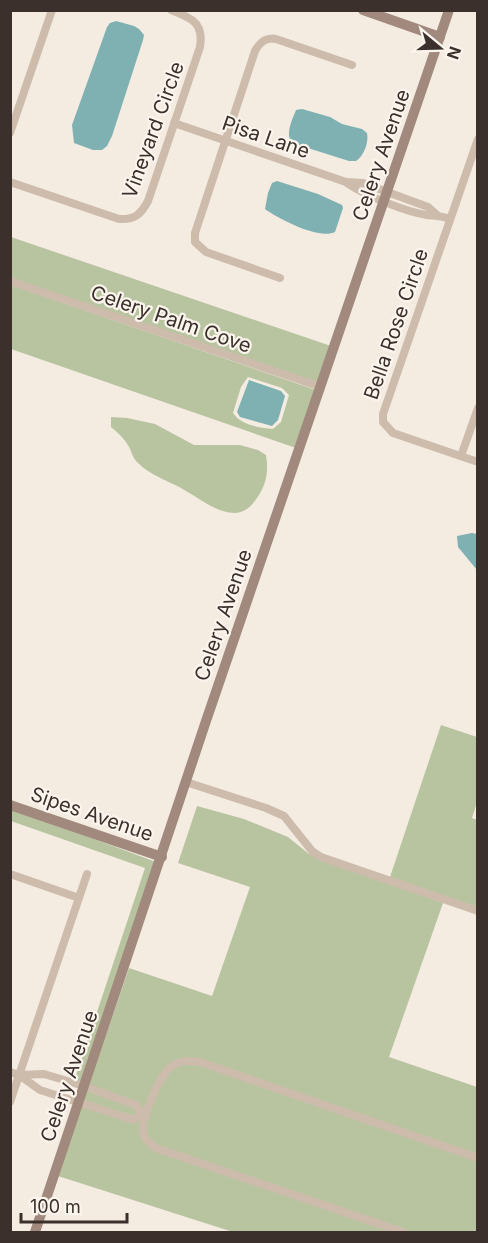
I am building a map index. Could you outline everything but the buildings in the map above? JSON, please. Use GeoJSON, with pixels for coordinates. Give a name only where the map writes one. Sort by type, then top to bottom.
{"type":"FeatureCollection","features":[{"type":"Feature","properties":{"kind":"main road"},"geometry":{"type":"LineString","coordinates":[[363,10],[440,37]]}},
{"type":"Feature","properties":{"kind":"main road","name":"Celery Avenue"},"geometry":{"type":"LineString","coordinates":[[35,1233],[449,10]]}},
{"type":"Feature","properties":{"kind":"main road","name":"Sipes Avenue"},"geometry":{"type":"LineString","coordinates":[[10,805],[162,857]]}},
{"type":"Feature","properties":{"kind":"street"},"geometry":{"type":"LineString","coordinates":[[10,133],[52,10]]}},
{"type":"Feature","properties":{"kind":"street","name":"Vineyard Circle"},"geometry":{"type":"LineString","coordinates":[[10,182],[119,219],[136,217],[148,201],[202,37],[195,22],[171,10]]}},
{"type":"Feature","properties":{"kind":"street"},"geometry":{"type":"LineString","coordinates":[[280,278],[206,252],[195,242],[195,233],[255,51],[260,43],[269,38],[276,39],[352,65]]}},
{"type":"Feature","properties":{"kind":"street","name":"Pisa Lane"},"geometry":{"type":"LineString","coordinates":[[174,123],[346,182],[363,183],[386,196],[428,207],[437,215],[450,219]]}},
{"type":"Feature","properties":{"kind":"street","name":"Bella Rose Circle"},"geometry":{"type":"LineString","coordinates":[[477,139],[383,414],[383,422],[393,433],[477,462]]}},
{"type":"Feature","properties":{"kind":"street","name":"Celery Palm Cove"},"geometry":{"type":"LineString","coordinates":[[10,281],[321,387]]}},
{"type":"Feature","properties":{"kind":"street"},"geometry":{"type":"LineString","coordinates":[[461,456],[477,408]]}},
{"type":"Feature","properties":{"kind":"street"},"geometry":{"type":"LineString","coordinates":[[186,782],[284,816],[312,851],[321,856],[477,911]]}},
{"type":"Feature","properties":{"kind":"street"},"geometry":{"type":"LineString","coordinates":[[10,874],[79,898]]}},
{"type":"Feature","properties":{"kind":"street"},"geometry":{"type":"LineString","coordinates":[[10,1102],[87,874]]}},
{"type":"Feature","properties":{"kind":"street"},"geometry":{"type":"LineString","coordinates":[[10,1072],[19,1075],[40,1090],[134,1120],[143,1114],[170,1067],[190,1060],[211,1065],[477,1158]]}},
{"type":"Feature","properties":{"kind":"street"},"geometry":{"type":"LineString","coordinates":[[19,1075],[44,1074],[136,1105],[143,1114],[144,1134],[147,1142],[156,1148],[404,1233]]}},
{"type":"Feature","properties":{"kind":"street"},"geometry":{"type":"LineString","coordinates":[[114,1114],[119,1099]]}},
{"type":"Feature","properties":{"kind":"green space"},"geometry":{"type":"Polygon","coordinates":[[[11,237],[331,346],[318,383],[11,278],[11,237]]]}},
{"type":"Feature","properties":{"kind":"green space"},"geometry":{"type":"Polygon","coordinates":[[[11,285],[316,390],[296,448],[11,349],[11,285]],[[248,377],[241,387],[233,413],[246,423],[273,429],[281,422],[289,395],[282,388],[248,377]]]}},
{"type":"Feature","properties":{"kind":"green space"},"geometry":{"type":"Polygon","coordinates":[[[111,417],[155,424],[194,445],[240,445],[258,450],[266,455],[266,480],[254,502],[246,510],[237,513],[218,509],[143,467],[135,460],[125,441],[111,427],[111,417]]]}},
{"type":"Feature","properties":{"kind":"green space"},"geometry":{"type":"Polygon","coordinates":[[[441,725],[477,737],[477,802],[472,818],[477,820],[477,907],[390,877],[441,725]]]}},
{"type":"Feature","properties":{"kind":"green space"},"geometry":{"type":"Polygon","coordinates":[[[197,806],[244,819],[288,837],[309,854],[443,903],[389,1057],[477,1087],[477,1232],[233,1232],[58,1176],[129,968],[212,996],[250,887],[178,863],[197,806]]]}},
{"type":"Feature","properties":{"kind":"green space"},"geometry":{"type":"Polygon","coordinates":[[[11,808],[156,862],[79,1088],[74,1081],[145,868],[11,821],[11,808]]]}},
{"type":"Feature","properties":{"kind":"water"},"geometry":{"type":"Polygon","coordinates":[[[116,21],[134,26],[144,35],[112,136],[102,150],[93,150],[74,143],[72,125],[107,27],[116,21]]]}},
{"type":"Feature","properties":{"kind":"water"},"geometry":{"type":"Polygon","coordinates":[[[302,109],[362,129],[367,133],[367,140],[361,156],[356,161],[349,161],[292,143],[289,135],[291,122],[296,110],[302,109]]]}},
{"type":"Feature","properties":{"kind":"water"},"geometry":{"type":"Polygon","coordinates":[[[277,181],[318,194],[342,205],[335,232],[328,234],[310,231],[289,223],[265,209],[272,183],[277,181]]]}},
{"type":"Feature","properties":{"kind":"water"},"geometry":{"type":"Polygon","coordinates":[[[249,380],[281,391],[285,396],[278,420],[272,426],[240,417],[237,412],[249,380]]]}},
{"type":"Feature","properties":{"kind":"water"},"geometry":{"type":"Polygon","coordinates":[[[477,534],[477,570],[458,547],[457,536],[477,534]]]}}]}
